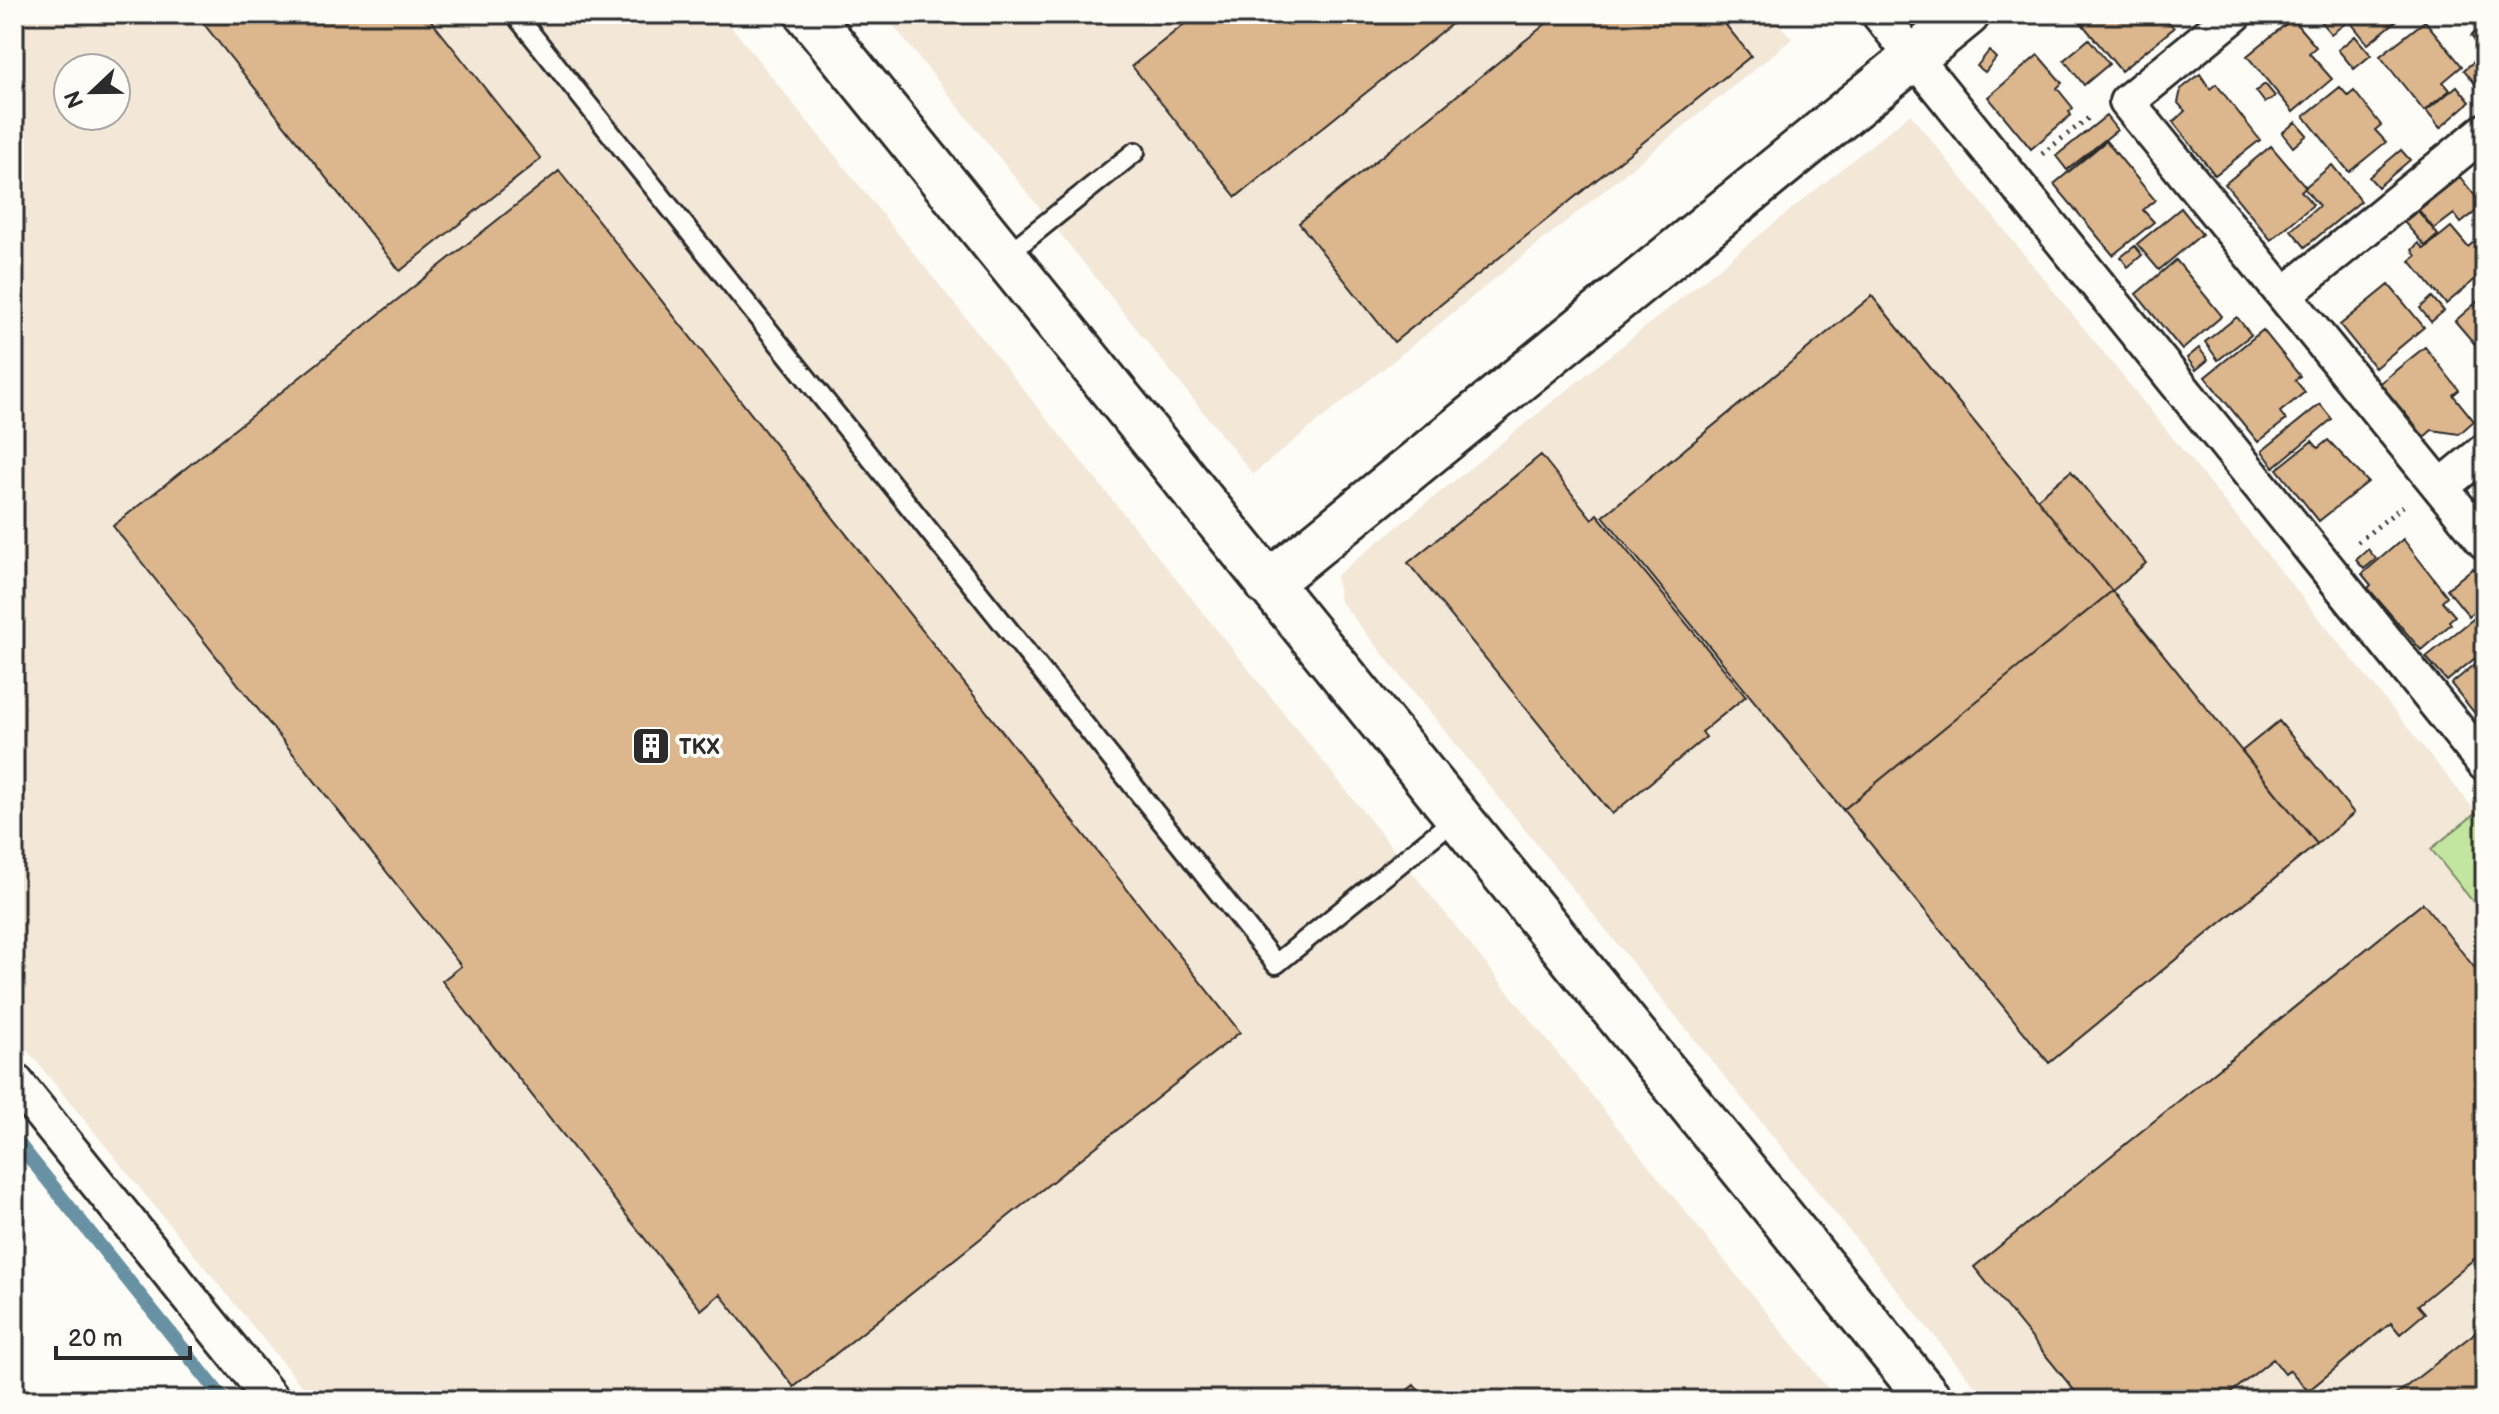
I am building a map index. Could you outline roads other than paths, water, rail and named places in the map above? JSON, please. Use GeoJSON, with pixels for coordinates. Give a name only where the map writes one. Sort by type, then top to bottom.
{"type":"FeatureCollection","features":[{"type":"Feature","properties":{"kind":"street"},"geometry":{"type":"LineString","coordinates":[[808,14],[1930,1400]]}},
{"type":"Feature","properties":{"kind":"street"},"geometry":{"type":"LineString","coordinates":[[1879,14],[2485,764]]}},
{"type":"Feature","properties":{"kind":"street"},"geometry":{"type":"LineString","coordinates":[[1268,584],[1967,14]]}},
{"type":"Feature","properties":{"kind":"street"},"geometry":{"type":"LineString","coordinates":[[2235,14],[2127,102],[2485,542]]}},
{"type":"Feature","properties":{"kind":"street"},"geometry":{"type":"LineString","coordinates":[[2284,295],[2485,131]]}},
{"type":"Feature","properties":{"kind":"street"},"geometry":{"type":"LineString","coordinates":[[2438,484],[2485,451]]}},
{"type":"Feature","properties":{"kind":"street"},"geometry":{"type":"LineString","coordinates":[[14,1080],[272,1400]]}},
{"type":"Feature","properties":{"kind":"lane"},"geometry":{"type":"LineString","coordinates":[[515,14],[1276,964],[1457,817]]}},
{"type":"Feature","properties":{"kind":"lane"},"geometry":{"type":"LineString","coordinates":[[1004,257],[1135,152]]}},
{"type":"Feature","properties":{"kind":"waterway"},"geometry":{"type":"LineString","coordinates":[[14,1138],[224,1400]]}},
{"type":"Feature","properties":{"kind":"place","name":"TKX"},"geometry":{"type":"Point","coordinates":[651,746]}}]}
